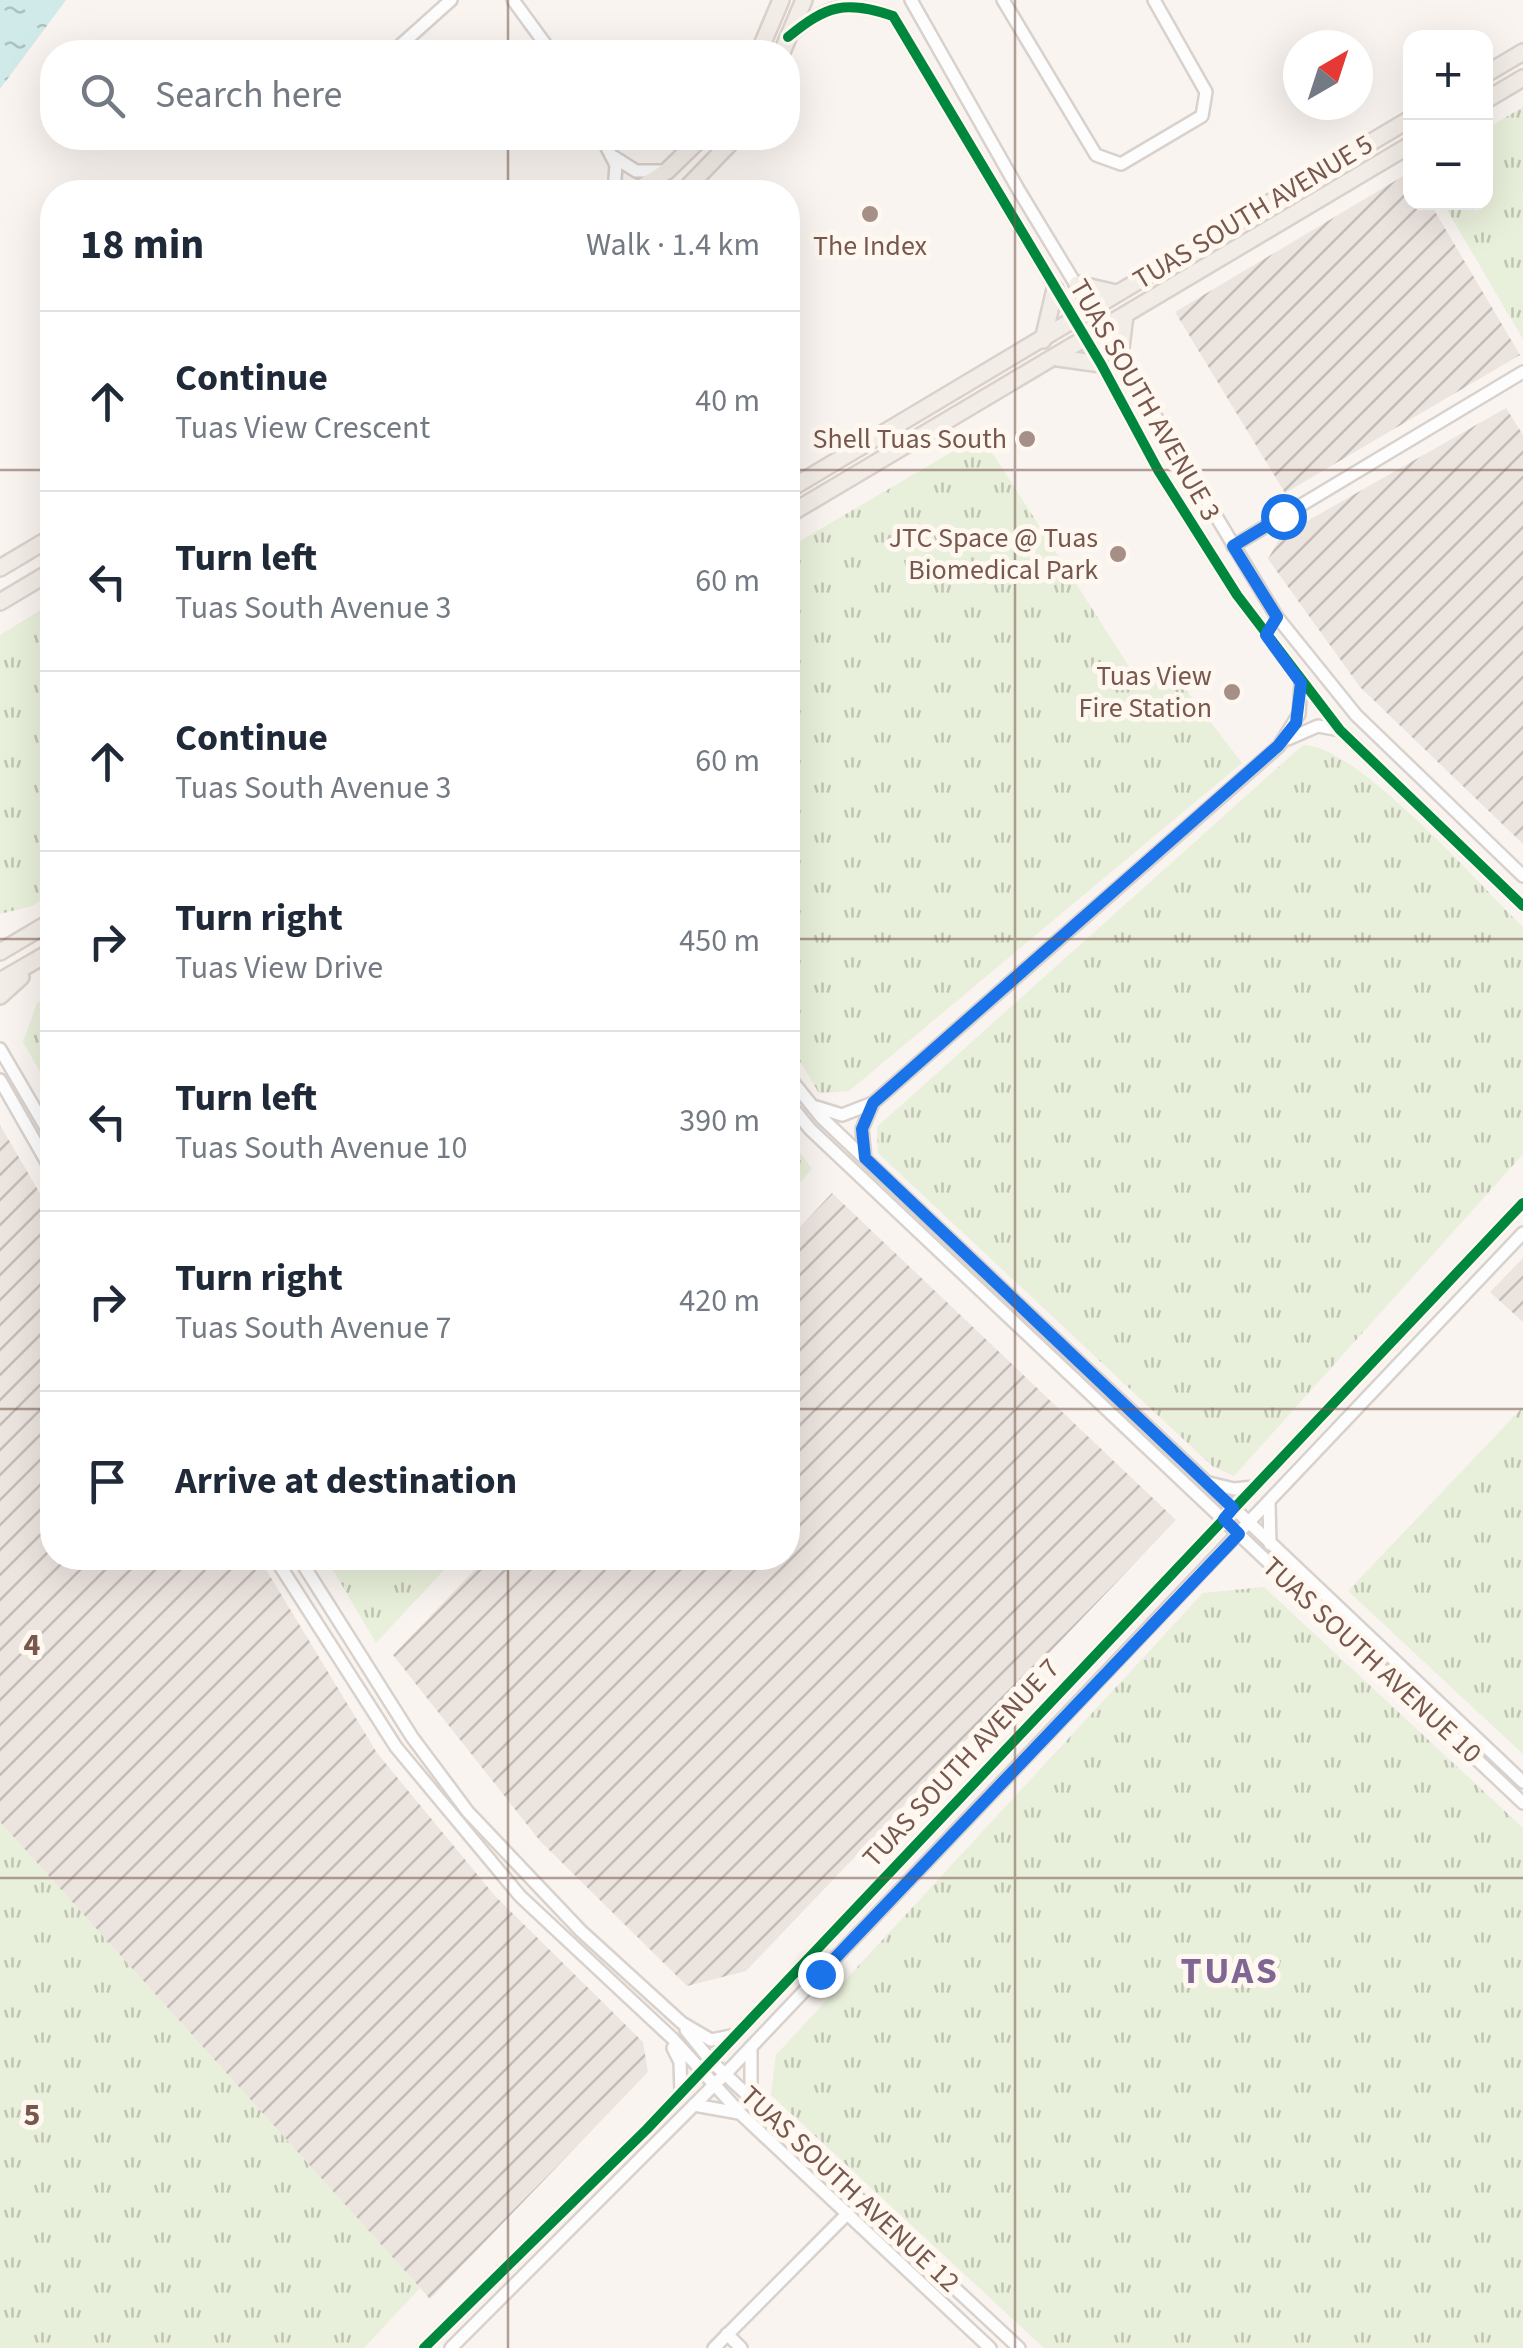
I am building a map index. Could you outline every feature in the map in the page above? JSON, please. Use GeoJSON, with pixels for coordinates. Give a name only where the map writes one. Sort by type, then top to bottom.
{"type":"FeatureCollection","features":[{"type":"Feature","properties":{"kind":"main road"},"geometry":{"type":"LineString","coordinates":[[764,40],[781,0]]}},
{"type":"Feature","properties":{"kind":"main road"},"geometry":{"type":"LineString","coordinates":[[787,40],[804,0]]}},
{"type":"Feature","properties":{"kind":"main road"},"geometry":{"type":"LineString","coordinates":[[1493,70],[1523,52]]}},
{"type":"Feature","properties":{"kind":"main road"},"geometry":{"type":"LineString","coordinates":[[1493,96],[1523,78]]}},
{"type":"Feature","properties":{"kind":"main road","name":"TUAS SOUTH AVENUE 5"},"geometry":{"type":"LineString","coordinates":[[800,483],[1408,120]]}},
{"type":"Feature","properties":{"kind":"main road","name":"TUAS SOUTH AVENUE 5"},"geometry":{"type":"LineString","coordinates":[[800,508],[1058,358],[1403,149]]}},
{"type":"Feature","properties":{"kind":"main road"},"geometry":{"type":"LineString","coordinates":[[653,180],[688,150]]}},
{"type":"Feature","properties":{"kind":"main road"},"geometry":{"type":"LineString","coordinates":[[695,180],[723,150]]}},
{"type":"Feature","properties":{"kind":"main road"},"geometry":{"type":"LineString","coordinates":[[1076,284],[1118,293]]}},
{"type":"Feature","properties":{"kind":"main road"},"geometry":{"type":"LineString","coordinates":[[1043,340],[1055,289]]}},
{"type":"Feature","properties":{"kind":"main road"},"geometry":{"type":"LineString","coordinates":[[1120,355],[1125,316]]}},
{"type":"Feature","properties":{"kind":"main road"},"geometry":{"type":"LineString","coordinates":[[1058,358],[1101,364]]}},
{"type":"Feature","properties":{"kind":"main road"},"geometry":{"type":"LineString","coordinates":[[0,568],[40,544]]}},
{"type":"Feature","properties":{"kind":"main road"},"geometry":{"type":"LineString","coordinates":[[0,602],[40,577]]}},
{"type":"Feature","properties":{"kind":"main road"},"geometry":{"type":"LineString","coordinates":[[0,952],[40,928]]}},
{"type":"Feature","properties":{"kind":"main road"},"geometry":{"type":"LineString","coordinates":[[0,982],[40,959]]}},
{"type":"Feature","properties":{"kind":"main road"},"geometry":{"type":"LineString","coordinates":[[0,996],[40,961]]}},
{"type":"Feature","properties":{"kind":"street"},"geometry":{"type":"LineString","coordinates":[[406,40],[450,0]]}},
{"type":"Feature","properties":{"kind":"street"},"geometry":{"type":"LineString","coordinates":[[513,0],[542,40]]}},
{"type":"Feature","properties":{"kind":"street","name":"TUAS SOUTH AVENUE 3"},"geometry":{"type":"LineString","coordinates":[[911,0],[1277,617],[1356,715],[1523,876]]}},
{"type":"Feature","properties":{"kind":"street"},"geometry":{"type":"LineString","coordinates":[[1003,0],[1096,155],[1121,164],[1202,116],[1206,105],[1206,92],[1154,0]]}},
{"type":"Feature","properties":{"kind":"street","name":"TUAS SOUTH AVENUE 3"},"geometry":{"type":"LineString","coordinates":[[791,40],[838,2],[872,4],[893,16],[1101,364],[1158,470],[1266,635],[1340,730],[1523,906]]}},
{"type":"Feature","properties":{"kind":"street"},"geometry":{"type":"LineString","coordinates":[[610,150],[618,180]]}},
{"type":"Feature","properties":{"kind":"street"},"geometry":{"type":"LineString","coordinates":[[614,157],[636,171],[667,171]]}},
{"type":"Feature","properties":{"kind":"street"},"geometry":{"type":"LineString","coordinates":[[1233,546],[1523,372]]}},
{"type":"Feature","properties":{"kind":"street"},"geometry":{"type":"LineString","coordinates":[[1266,635],[1277,617]]}},
{"type":"Feature","properties":{"kind":"street"},"geometry":{"type":"LineString","coordinates":[[811,1104],[842,1115],[873,1103],[1278,746],[1296,723],[1301,683]]}},
{"type":"Feature","properties":{"kind":"street"},"geometry":{"type":"LineString","coordinates":[[1278,746],[1318,726],[1340,730]]}},
{"type":"Feature","properties":{"kind":"street"},"geometry":{"type":"LineString","coordinates":[[0,1049],[40,1117]]}},
{"type":"Feature","properties":{"kind":"street"},"geometry":{"type":"LineString","coordinates":[[0,1080],[40,1150]]}},
{"type":"Feature","properties":{"kind":"street","name":"TUAS SOUTH AVENUE 10"},"geometry":{"type":"LineString","coordinates":[[800,1091],[865,1158],[1523,1782]]}},
{"type":"Feature","properties":{"kind":"street"},"geometry":{"type":"LineString","coordinates":[[865,1158],[862,1129],[873,1103]]}},
{"type":"Feature","properties":{"kind":"street","name":"TUAS SOUTH AVENUE 10"},"geometry":{"type":"LineString","coordinates":[[800,1116],[1523,1803]]}},
{"type":"Feature","properties":{"kind":"street","name":"TUAS SOUTH AVENUE 7"},"geometry":{"type":"LineString","coordinates":[[424,2348],[681,2092],[1523,1202]]}},
{"type":"Feature","properties":{"kind":"street","name":"TUAS SOUTH AVENUE 7"},"geometry":{"type":"LineString","coordinates":[[451,2348],[726,2074],[1523,1233]]}},
{"type":"Feature","properties":{"kind":"street"},"geometry":{"type":"LineString","coordinates":[[1205,1482],[1234,1489],[1254,1487]]}},
{"type":"Feature","properties":{"kind":"street"},"geometry":{"type":"LineString","coordinates":[[1196,1548],[1207,1528],[1197,1494]]}},
{"type":"Feature","properties":{"kind":"street"},"geometry":{"type":"LineString","coordinates":[[1268,1503],[1270,1544]]}},
{"type":"Feature","properties":{"kind":"street"},"geometry":{"type":"LineString","coordinates":[[1224,1550],[1257,1551]]}},
{"type":"Feature","properties":{"kind":"street","name":"TUAS SOUTH AVENUE 12"},"geometry":{"type":"LineString","coordinates":[[283,1570],[396,1748],[520,1896],[672,2038],[742,2115],[990,2348]]}},
{"type":"Feature","properties":{"kind":"street","name":"TUAS SOUTH AVENUE 12"},"geometry":{"type":"LineString","coordinates":[[307,1570],[412,1737],[468,1812],[581,1930],[683,2025],[711,2060],[1019,2348]]}},
{"type":"Feature","properties":{"kind":"street"},"geometry":{"type":"LineString","coordinates":[[672,2038],[683,2025],[712,2040],[736,2034]]}},
{"type":"Feature","properties":{"kind":"street"},"geometry":{"type":"LineString","coordinates":[[660,2029],[678,2055],[681,2092]]}},
{"type":"Feature","properties":{"kind":"street"},"geometry":{"type":"LineString","coordinates":[[751,2046],[752,2098]]}},
{"type":"Feature","properties":{"kind":"street"},"geometry":{"type":"LineString","coordinates":[[694,2105],[722,2107],[742,2115]]}},
{"type":"Feature","properties":{"kind":"street"},"geometry":{"type":"LineString","coordinates":[[714,2348],[848,2213]]}},
{"type":"Feature","properties":{"kind":"street"},"geometry":{"type":"LineString","coordinates":[[727,2334],[741,2348]]}},
{"type":"Feature","properties":{"kind":"shaded area"},"geometry":{"type":"Polygon","coordinates":[[[1403,176],[1403,210],[1434,210],[1520,355],[1285,493],[1175,312],[1403,176]]]}},
{"type":"Feature","properties":{"kind":"shaded area"},"geometry":{"type":"Polygon","coordinates":[[[1506,408],[1523,435],[1523,844],[1360,687],[1268,559],[1281,536],[1506,408]]]}},
{"type":"Feature","properties":{"kind":"shaded area"},"geometry":{"type":"Polygon","coordinates":[[[0,1125],[40,1193],[40,1570],[266,1570],[377,1753],[495,1896],[643,2042],[648,2072],[430,2299],[0,1822],[0,1125]]]}},
{"type":"Feature","properties":{"kind":"shaded area"},"geometry":{"type":"Polygon","coordinates":[[[832,1193],[1176,1520],[746,1971],[687,1986],[540,1841],[393,1655],[474,1570],[800,1570],[800,1227],[832,1193]]]}},
{"type":"Feature","properties":{"kind":"shaded area"},"geometry":{"type":"Polygon","coordinates":[[[1523,1258],[1523,1322],[1490,1292],[1523,1258]]]}},
{"type":"Feature","properties":{"kind":"green space"},"geometry":{"type":"Polygon","coordinates":[[[1523,107],[1523,339],[1447,210],[1493,210],[1493,125],[1523,107]]]}},
{"type":"Feature","properties":{"kind":"green space"},"geometry":{"type":"Polygon","coordinates":[[[981,435],[1144,690],[1172,672],[1242,763],[849,1091],[819,1093],[800,1062],[800,541],[981,435]]]}},
{"type":"Feature","properties":{"kind":"green space"},"geometry":{"type":"Polygon","coordinates":[[[40,610],[40,901],[0,914],[0,635],[40,610]]]}},
{"type":"Feature","properties":{"kind":"green space"},"geometry":{"type":"Polygon","coordinates":[[[1303,745],[1327,751],[1386,792],[1523,927],[1523,1154],[1234,1476],[1212,1466],[878,1153],[877,1127],[1303,745]]]}},
{"type":"Feature","properties":{"kind":"green space"},"geometry":{"type":"Polygon","coordinates":[[[40,1001],[40,1072],[23,1042],[40,1001]]]}},
{"type":"Feature","properties":{"kind":"green space"},"geometry":{"type":"Polygon","coordinates":[[[800,1152],[812,1169],[800,1182],[800,1152]]]}},
{"type":"Feature","properties":{"kind":"green space"},"geometry":{"type":"Polygon","coordinates":[[[1523,1407],[1523,1754],[1348,1591],[1523,1407]]]}},
{"type":"Feature","properties":{"kind":"green space"},"geometry":{"type":"Polygon","coordinates":[[[333,1570],[444,1570],[376,1643],[333,1570]]]}},
{"type":"Feature","properties":{"kind":"green space"},"geometry":{"type":"Polygon","coordinates":[[[1264,1587],[1523,1828],[1523,2348],[1044,2348],[771,2095],[776,2055],[1203,1593],[1264,1587]]]}},
{"type":"Feature","properties":{"kind":"green space"},"geometry":{"type":"Polygon","coordinates":[[[0,1822],[420,2288],[364,2348],[0,2348],[0,1822]]]}},
{"type":"Feature","properties":{"kind":"water"},"geometry":{"type":"Polygon","coordinates":[[[0,0],[66,0],[0,89],[0,0]]]}},
{"type":"Feature","properties":{"kind":"cycle path"},"geometry":{"type":"LineString","coordinates":[[788,37],[814,18],[837,8],[862,8],[893,16],[1101,364],[1158,470],[1237,595],[1340,730],[1523,906]]}},
{"type":"Feature","properties":{"kind":"cycle path"},"geometry":{"type":"LineString","coordinates":[[424,2348],[647,2129],[1523,1203]]}},
{"type":"Feature","properties":{"kind":"place","name":"The Index"},"geometry":{"type":"Point","coordinates":[870,214]}},
{"type":"Feature","properties":{"kind":"place","name":"Shell Tuas South"},"geometry":{"type":"Point","coordinates":[1027,439]}},
{"type":"Feature","properties":{"kind":"place","name":"JTC Space @ Tuas Biomedical Park"},"geometry":{"type":"Point","coordinates":[1118,554]}},
{"type":"Feature","properties":{"kind":"place","name":"Tuas View Fire Station"},"geometry":{"type":"Point","coordinates":[1232,692]}},
{"type":"Feature","properties":{"kind":"district","name":"TUAS"},"geometry":{"type":"Point","coordinates":[1230,1971]}},
{"type":"Feature","properties":{"kind":"route"},"geometry":{"type":"LineString","coordinates":[[820,1974],[1239,1534],[1224,1519],[1233,1508],[865,1158],[861,1140],[873,1103],[1214,806],[1278,746],[1296,723],[1301,683],[1266,635],[1276,625],[1277,617],[1233,546],[1283,516]]}}]}
